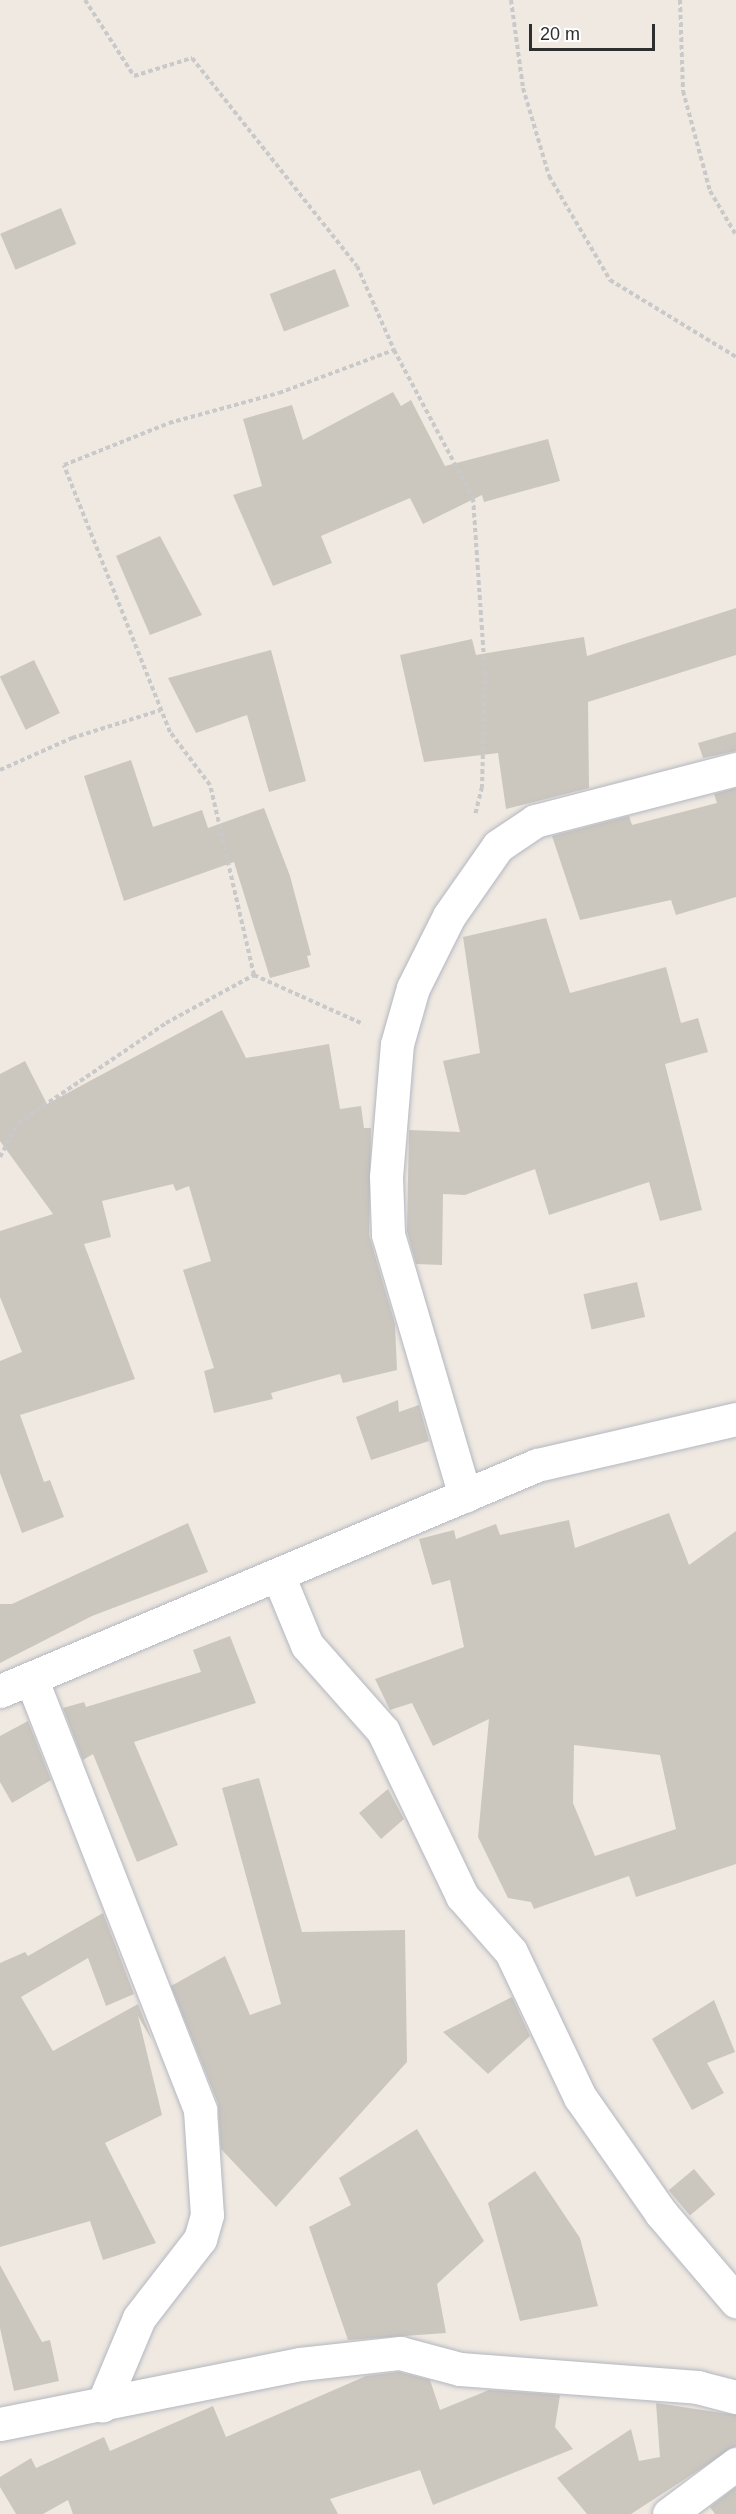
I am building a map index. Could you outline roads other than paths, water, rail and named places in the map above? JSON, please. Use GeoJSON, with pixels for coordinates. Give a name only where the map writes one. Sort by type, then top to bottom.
{"type":"FeatureCollection","features":[{"type":"Feature","properties":{"kind":"street"},"geometry":{"type":"LineString","coordinates":[[465,1496],[388,1234],[386,1177],[397,1044],[413,988],[449,916],[498,846],[535,821],[736,769]]}},
{"type":"Feature","properties":{"kind":"street"},"geometry":{"type":"LineString","coordinates":[[0,1691],[537,1466],[736,1419]]}},
{"type":"Feature","properties":{"kind":"street"},"geometry":{"type":"LineString","coordinates":[[278,1575],[306,1645],[383,1731],[456,1886],[511,1952],[580,2097],[661,2213],[736,2301]]}},
{"type":"Feature","properties":{"kind":"street"},"geometry":{"type":"LineString","coordinates":[[31,1678],[200,2110],[207,2215],[200,2239],[138,2318],[102,2406]]}},
{"type":"Feature","properties":{"kind":"street"},"geometry":{"type":"LineString","coordinates":[[0,2424],[102,2406],[300,2364],[400,2353],[460,2368],[698,2387],[736,2397]]}},
{"type":"Feature","properties":{"kind":"street"},"geometry":{"type":"LineString","coordinates":[[669,2514],[736,2464]]}}]}
